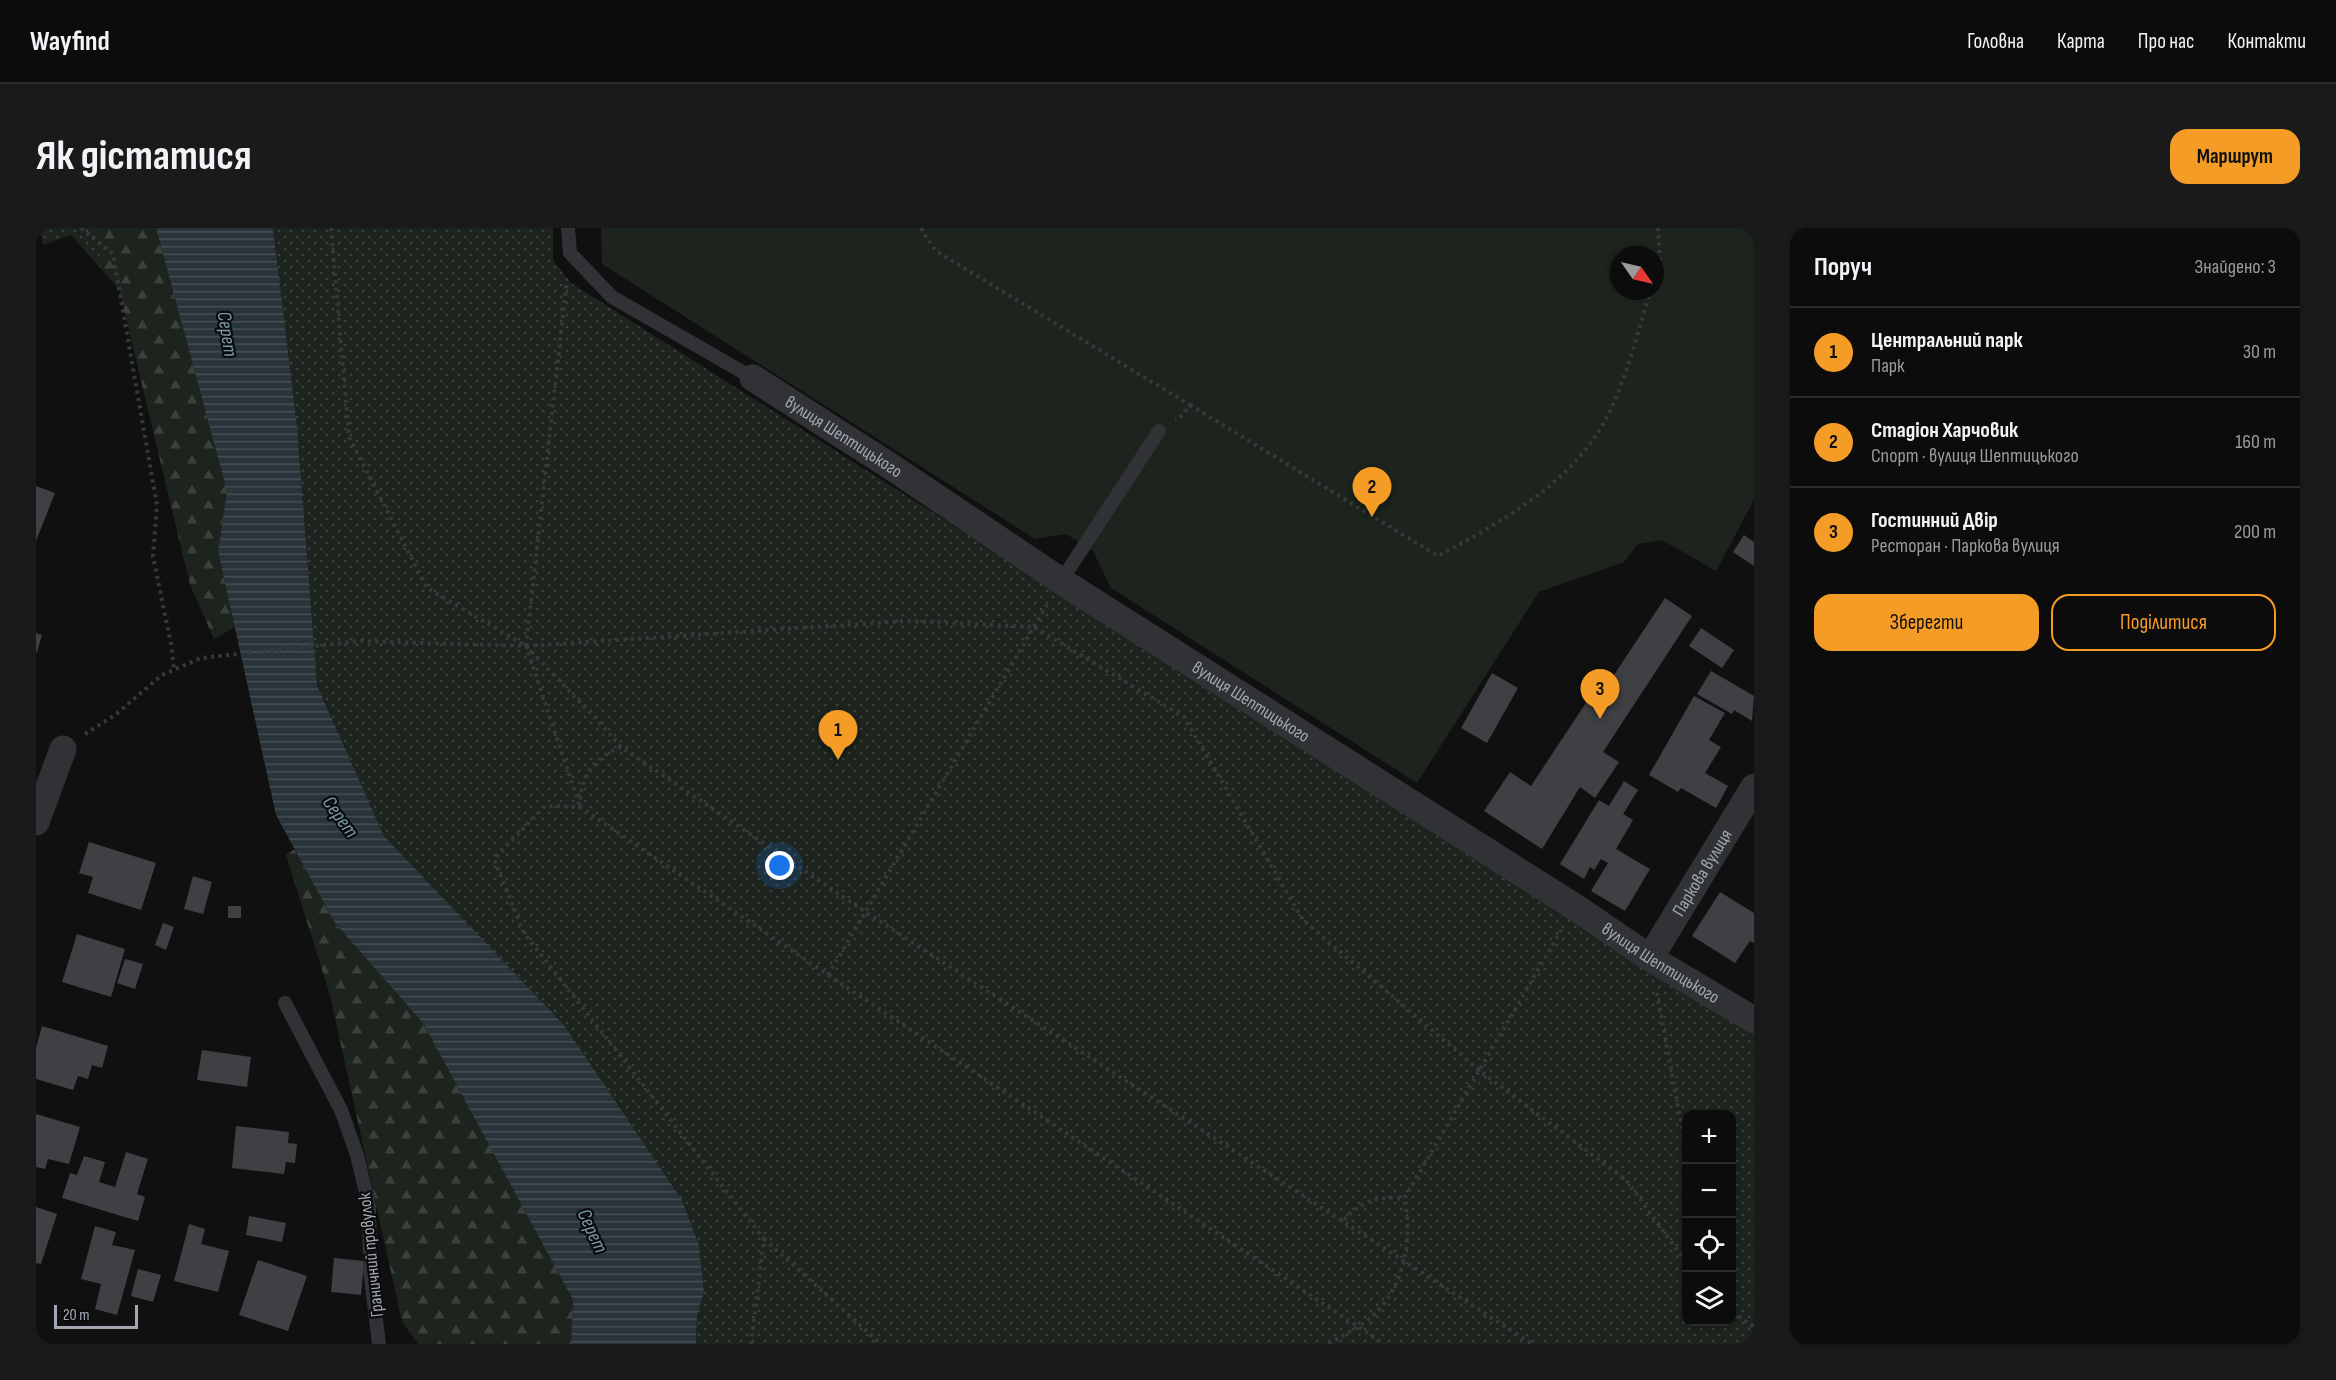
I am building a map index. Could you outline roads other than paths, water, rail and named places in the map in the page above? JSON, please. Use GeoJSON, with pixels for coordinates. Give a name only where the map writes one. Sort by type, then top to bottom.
{"type":"FeatureCollection","features":[{"type":"Feature","properties":{"kind":"street","name":"вулиця Шептицького"},"geometry":{"type":"LineString","coordinates":[[753,378],[890,466],[1061,581],[1575,907],[1650,958],[1754,1020]]}},
{"type":"Feature","properties":{"kind":"street"},"geometry":{"type":"LineString","coordinates":[[36,822],[63,749]]}},
{"type":"Feature","properties":{"kind":"street","name":"Паркова вулиця"},"geometry":{"type":"LineString","coordinates":[[1650,958],[1754,787]]}},
{"type":"Feature","properties":{"kind":"lane"},"geometry":{"type":"LineString","coordinates":[[568,228],[570,253],[612,297],[753,378]]}},
{"type":"Feature","properties":{"kind":"lane"},"geometry":{"type":"LineString","coordinates":[[1061,581],[1159,431]]}},
{"type":"Feature","properties":{"kind":"lane","name":"Граничний провулок"},"geometry":{"type":"LineString","coordinates":[[285,1003],[340,1110],[357,1155],[369,1206],[370,1270],[379,1344]]}},
{"type":"Feature","properties":{"kind":"water","name":"Серет"},"geometry":{"type":"Polygon","coordinates":[[[156,228],[273,228],[297,426],[317,685],[384,836],[564,1025],[682,1200],[699,1245],[704,1291],[697,1316],[696,1344],[571,1344],[573,1300],[423,1023],[335,923],[276,815],[218,551],[227,491],[156,228]]]}},
{"type":"Feature","properties":{"kind":"place","name":"Стадіон Харчовик"},"geometry":{"type":"Point","coordinates":[1372,517]}},
{"type":"Feature","properties":{"kind":"place","name":"Гостинний Двір"},"geometry":{"type":"Point","coordinates":[1600,719]}},
{"type":"Feature","properties":{"kind":"place","name":"Центральний парк"},"geometry":{"type":"Point","coordinates":[838,760]}}]}
